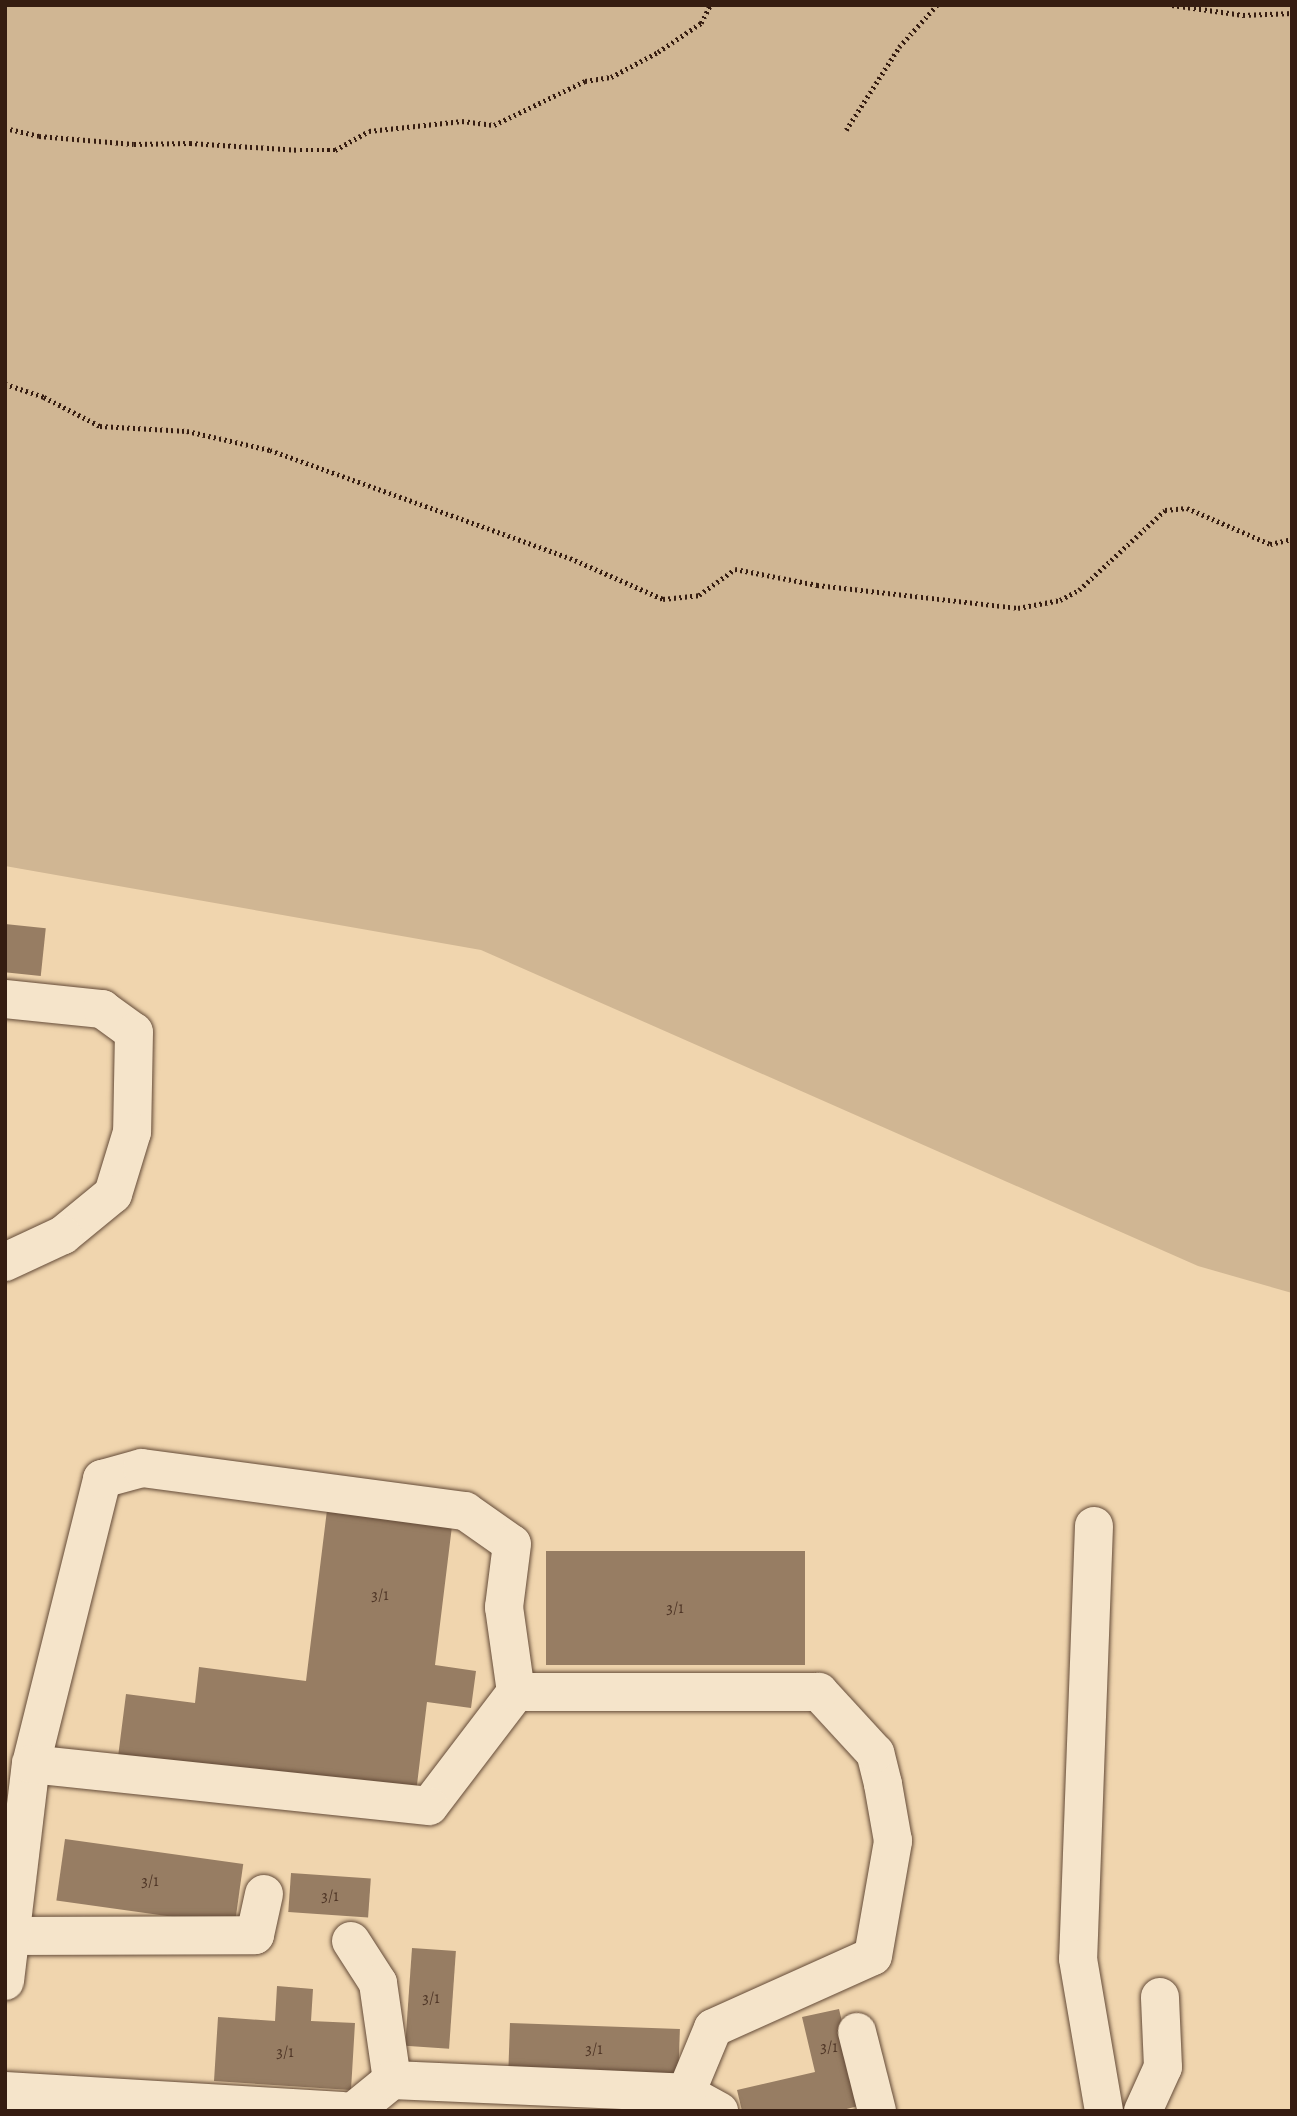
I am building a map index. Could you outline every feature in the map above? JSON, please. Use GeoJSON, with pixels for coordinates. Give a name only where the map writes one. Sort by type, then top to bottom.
{"type":"FeatureCollection","features":[{"type":"Feature","properties":{"kind":"lane"},"geometry":{"type":"LineString","coordinates":[[5,999],[102,1009],[134,1032],[132,1132],[113,1194],[63,1235],[5,1262]]}},
{"type":"Feature","properties":{"kind":"lane"},"geometry":{"type":"LineString","coordinates":[[5,1981],[8,1936],[31,1764],[102,1479],[142,1468],[466,1511],[512,1544],[504,1606],[516,1692],[429,1806],[31,1764]]}},
{"type":"Feature","properties":{"kind":"lane"},"geometry":{"type":"LineString","coordinates":[[1094,1526],[1078,1959],[1104,2111]]}},
{"type":"Feature","properties":{"kind":"lane"},"geometry":{"type":"LineString","coordinates":[[354,2111],[392,2080],[702,2102],[713,2028],[873,1956],[893,1841],[875,1754],[819,1692],[516,1692]]}},
{"type":"Feature","properties":{"kind":"lane"},"geometry":{"type":"LineString","coordinates":[[8,1936],[255,1935],[264,1894]]}},
{"type":"Feature","properties":{"kind":"lane"},"geometry":{"type":"LineString","coordinates":[[351,1941],[378,1983],[392,2080]]}},
{"type":"Feature","properties":{"kind":"lane"},"geometry":{"type":"LineString","coordinates":[[1143,2111],[1163,2067],[1160,1997]]}},
{"type":"Feature","properties":{"kind":"lane"},"geometry":{"type":"LineString","coordinates":[[857,2032],[877,2111]]}},
{"type":"Feature","properties":{"kind":"lane"},"geometry":{"type":"LineString","coordinates":[[5,2091],[342,2111]]}},
{"type":"Feature","properties":{"kind":"path"},"geometry":{"type":"LineString","coordinates":[[5,128],[39,136],[134,144],[190,143],[335,150],[369,131],[462,121],[494,125],[585,81],[611,77],[648,58],[701,23],[710,5]]}},
{"type":"Feature","properties":{"kind":"path"},"geometry":{"type":"LineString","coordinates":[[846,131],[899,47],[937,5]]}},
{"type":"Feature","properties":{"kind":"path"},"geometry":{"type":"LineString","coordinates":[[1116,5],[1123,5]]}},
{"type":"Feature","properties":{"kind":"path"},"geometry":{"type":"LineString","coordinates":[[1172,5],[1243,15],[1292,13]]}},
{"type":"Feature","properties":{"kind":"path"},"geometry":{"type":"LineString","coordinates":[[5,384],[44,397],[100,426],[187,431],[270,450],[569,558],[663,599],[699,595],[735,569],[817,585],[1018,608],[1060,600],[1079,590],[1146,523],[1165,510],[1187,508],[1270,544],[1292,539]]}},
{"type":"Feature","properties":{"kind":"shaded area"},"geometry":{"type":"Polygon","coordinates":[[[5,5],[1292,5],[1292,1293],[1198,1266],[481,950],[5,866],[5,5]]]}},
{"type":"Feature","properties":{"kind":"building"},"geometry":{"type":"Polygon","coordinates":[[[5,924],[46,928],[41,976],[5,972],[5,924]]]}},
{"type":"Feature","properties":{"kind":"building"},"geometry":{"type":"Polygon","coordinates":[[[327,1510],[452,1526],[435,1665],[476,1671],[471,1708],[427,1702],[416,1793],[118,1757],[126,1694],[195,1703],[199,1667],[306,1681],[327,1510]]]}},
{"type":"Feature","properties":{"kind":"building"},"geometry":{"type":"Polygon","coordinates":[[[546,1551],[805,1551],[805,1665],[546,1665],[546,1551]]]}},
{"type":"Feature","properties":{"kind":"building"},"geometry":{"type":"Polygon","coordinates":[[[65,1839],[243,1864],[235,1925],[56,1900],[65,1839]]]}},
{"type":"Feature","properties":{"kind":"building"},"geometry":{"type":"Polygon","coordinates":[[[291,1873],[371,1879],[368,1917],[288,1912],[291,1873]]]}},
{"type":"Feature","properties":{"kind":"building"},"geometry":{"type":"Polygon","coordinates":[[[412,1948],[456,1951],[449,2049],[405,2046],[412,1948]]]}},
{"type":"Feature","properties":{"kind":"building"},"geometry":{"type":"Polygon","coordinates":[[[277,1986],[313,1989],[311,2021],[355,2023],[351,2090],[214,2081],[218,2017],[275,2021],[277,1986]]]}},
{"type":"Feature","properties":{"kind":"building"},"geometry":{"type":"Polygon","coordinates":[[[839,2009],[862,2105],[839,2111],[742,2111],[737,2090],[815,2072],[802,2017],[839,2009]]]}},
{"type":"Feature","properties":{"kind":"building"},"geometry":{"type":"Polygon","coordinates":[[[510,2023],[680,2029],[678,2074],[508,2068],[510,2023]]]}}]}
